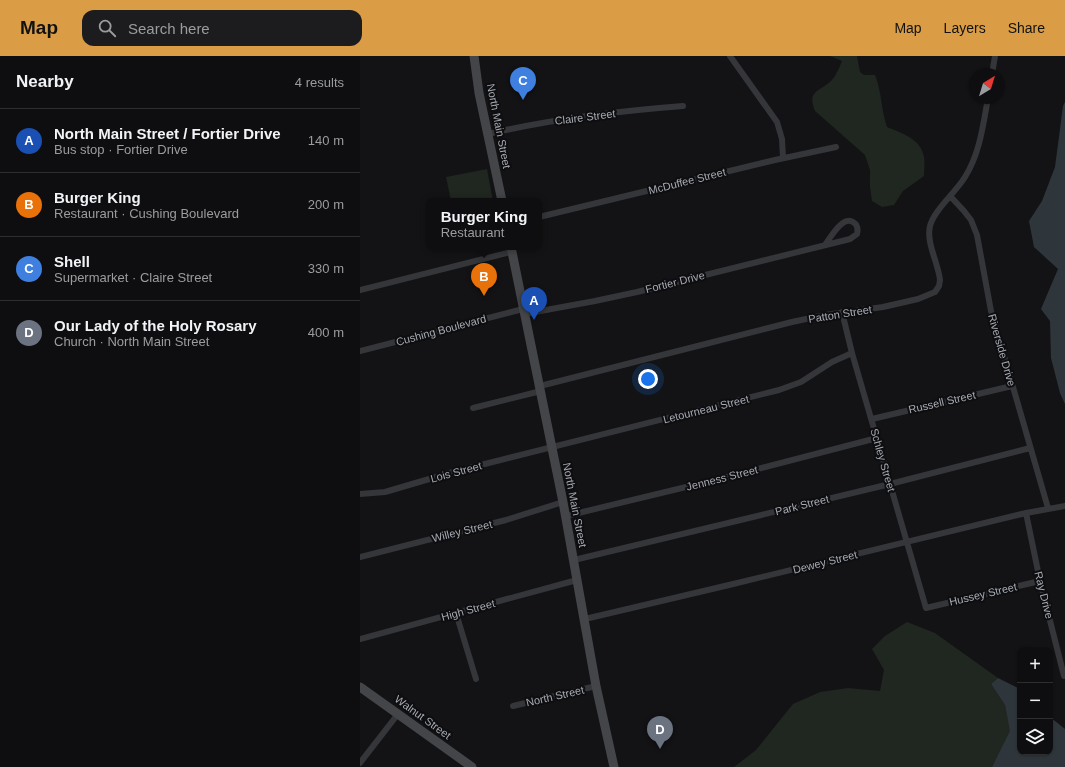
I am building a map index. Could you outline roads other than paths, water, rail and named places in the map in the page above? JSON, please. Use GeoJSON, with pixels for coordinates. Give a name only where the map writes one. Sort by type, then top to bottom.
{"type":"FeatureCollection","features":[{"type":"Feature","properties":{"kind":"main road","name":"North Main Street"},"geometry":{"type":"LineString","coordinates":[[474,56],[479,93],[501,198]]}},
{"type":"Feature","properties":{"kind":"main road","name":"North Main Street"},"geometry":{"type":"LineString","coordinates":[[511,250],[566,516],[596,686],[614,767]]}},
{"type":"Feature","properties":{"kind":"main road","name":"Walnut Street"},"geometry":{"type":"LineString","coordinates":[[360,687],[472,767]]}},
{"type":"Feature","properties":{"kind":"street"},"geometry":{"type":"LineString","coordinates":[[730,56],[777,122],[782,139],[783,158]]}},
{"type":"Feature","properties":{"kind":"street"},"geometry":{"type":"LineString","coordinates":[[993,68],[995,56]]}},
{"type":"Feature","properties":{"kind":"street","name":"Patton Street"},"geometry":{"type":"LineString","coordinates":[[473,408],[792,322],[842,312],[883,307],[918,298],[934,292],[939,286],[940,280],[930,242],[930,226],[937,213],[964,179],[975,159],[987,104]]}},
{"type":"Feature","properties":{"kind":"street","name":"Claire Street"},"geometry":{"type":"LineString","coordinates":[[488,134],[516,127],[557,120],[683,106]]}},
{"type":"Feature","properties":{"kind":"street","name":"McDuffee Street"},"geometry":{"type":"LineString","coordinates":[[542,216],[783,158],[836,147]]}},
{"type":"Feature","properties":{"kind":"street","name":"Riverside Drive"},"geometry":{"type":"LineString","coordinates":[[951,197],[964,211],[977,235],[991,311],[1048,508]]}},
{"type":"Feature","properties":{"kind":"street","name":"Fortier Drive"},"geometry":{"type":"LineString","coordinates":[[523,311],[595,301],[637,292],[825,245],[852,238],[857,231],[856,226],[849,221],[843,222],[825,245]]}},
{"type":"Feature","properties":{"kind":"street"},"geometry":{"type":"LineString","coordinates":[[360,290],[507,250]]}},
{"type":"Feature","properties":{"kind":"street","name":"Cushing Boulevard"},"geometry":{"type":"LineString","coordinates":[[360,351],[523,311]]}},
{"type":"Feature","properties":{"kind":"street","name":"Schley Street"},"geometry":{"type":"LineString","coordinates":[[842,312],[852,353],[926,608]]}},
{"type":"Feature","properties":{"kind":"street","name":"Letourneau Street"},"geometry":{"type":"LineString","coordinates":[[552,447],[786,388],[801,382],[832,362],[852,353]]}},
{"type":"Feature","properties":{"kind":"street","name":"Russell Street"},"geometry":{"type":"LineString","coordinates":[[872,419],[1012,386]]}},
{"type":"Feature","properties":{"kind":"street","name":"Jenness Street"},"geometry":{"type":"LineString","coordinates":[[566,516],[715,480],[877,438]]}},
{"type":"Feature","properties":{"kind":"street","name":"Lois Street"},"geometry":{"type":"LineString","coordinates":[[360,494],[385,492],[453,472],[552,447]]}},
{"type":"Feature","properties":{"kind":"street","name":"Park Street"},"geometry":{"type":"LineString","coordinates":[[574,560],[890,484],[1030,448]]}},
{"type":"Feature","properties":{"kind":"street","name":"Willey Street"},"geometry":{"type":"LineString","coordinates":[[360,557],[506,520],[563,502]]}},
{"type":"Feature","properties":{"kind":"street","name":"Dewey Street"},"geometry":{"type":"LineString","coordinates":[[585,619],[729,586],[1026,513],[1065,506]]}},
{"type":"Feature","properties":{"kind":"street","name":"Ray Drive"},"geometry":{"type":"LineString","coordinates":[[1026,513],[1040,581],[1064,676]]}},
{"type":"Feature","properties":{"kind":"street","name":"High Street"},"geometry":{"type":"LineString","coordinates":[[360,639],[577,580]]}},
{"type":"Feature","properties":{"kind":"street","name":"Hussey Street"},"geometry":{"type":"LineString","coordinates":[[926,608],[1040,581]]}},
{"type":"Feature","properties":{"kind":"street"},"geometry":{"type":"LineString","coordinates":[[456,613],[476,679]]}},
{"type":"Feature","properties":{"kind":"street","name":"North Street"},"geometry":{"type":"LineString","coordinates":[[513,706],[596,686]]}},
{"type":"Feature","properties":{"kind":"street"},"geometry":{"type":"LineString","coordinates":[[360,764],[398,714]]}},
{"type":"Feature","properties":{"kind":"place","name":"Shell"},"geometry":{"type":"Point","coordinates":[523,100]}},
{"type":"Feature","properties":{"kind":"place","name":"Burger King"},"geometry":{"type":"Point","coordinates":[484,296]}},
{"type":"Feature","properties":{"kind":"place","name":"North Main Street / Fortier Drive"},"geometry":{"type":"Point","coordinates":[534,320]}},
{"type":"Feature","properties":{"kind":"place","name":"Our Lady of the Holy Rosary"},"geometry":{"type":"Point","coordinates":[660,749]}}]}
